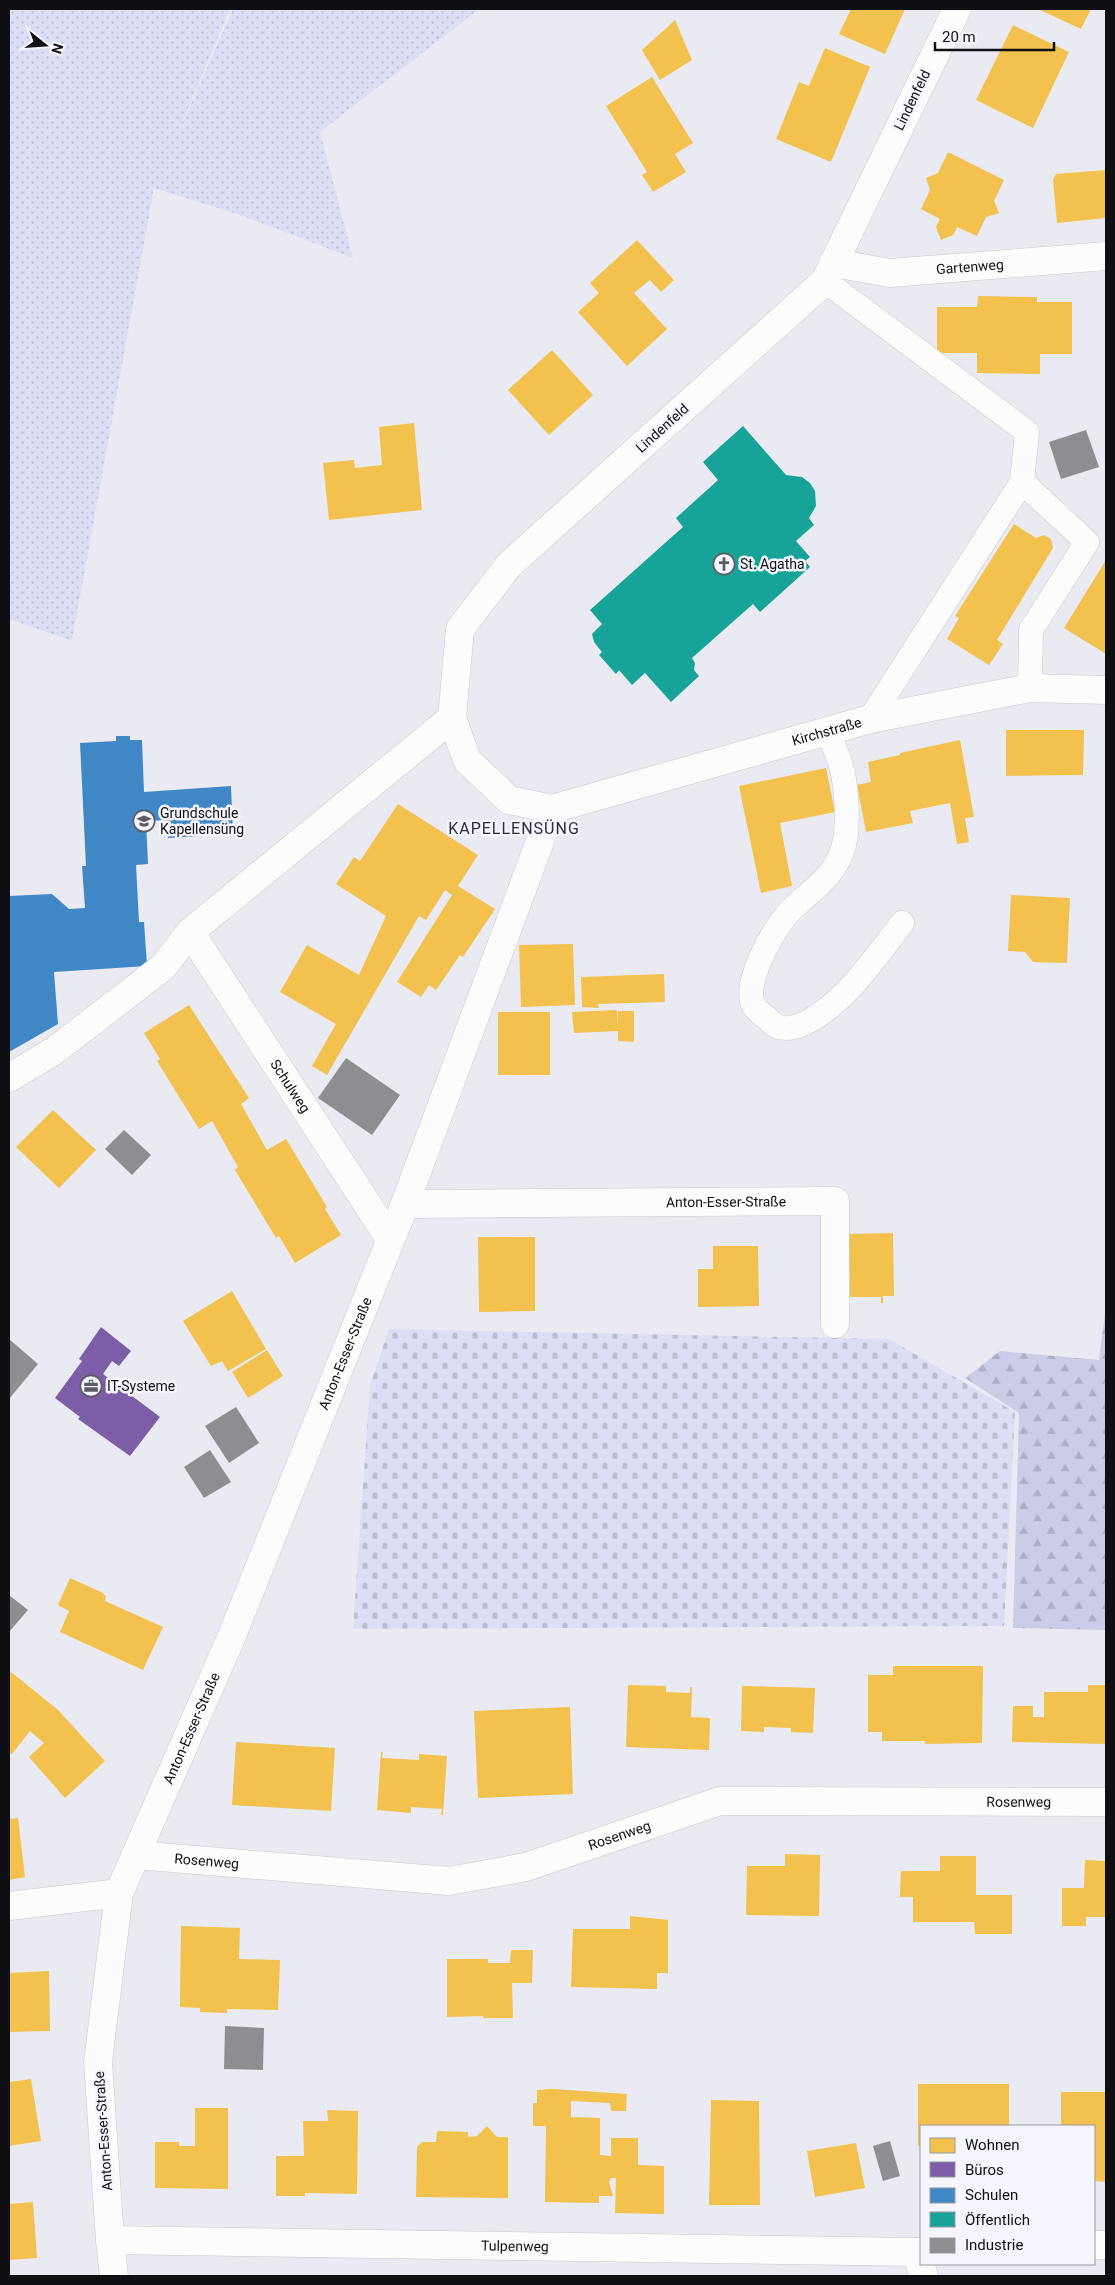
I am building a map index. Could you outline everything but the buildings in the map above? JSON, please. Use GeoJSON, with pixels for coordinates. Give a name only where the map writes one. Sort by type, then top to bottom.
{"type":"FeatureCollection","features":[{"type":"Feature","properties":{"kind":"street","name":"Lindenfeld"},"geometry":{"type":"LineString","coordinates":[[552,809],[509,800],[467,760],[452,718],[460,629],[510,565],[829,272],[957,9]]}},
{"type":"Feature","properties":{"kind":"street","name":"Gartenweg"},"geometry":{"type":"LineString","coordinates":[[829,272],[890,273],[1106,256]]}},
{"type":"Feature","properties":{"kind":"street","name":"Kirchstraße"},"geometry":{"type":"LineString","coordinates":[[552,809],[870,719],[1030,688],[1106,690]]}},
{"type":"Feature","properties":{"kind":"street"},"geometry":{"type":"LineString","coordinates":[[9,1078],[54,1051],[163,967],[190,932],[452,718]]}},
{"type":"Feature","properties":{"kind":"street","name":"Anton-Esser-Straße"},"geometry":{"type":"LineString","coordinates":[[114,2276],[98,2062],[119,1893],[231,1638],[405,1204],[552,809]]}},
{"type":"Feature","properties":{"kind":"street","name":"Schulweg"},"geometry":{"type":"LineString","coordinates":[[190,932],[390,1240]]}},
{"type":"Feature","properties":{"kind":"street","name":"Anton-Esser-Straße"},"geometry":{"type":"LineString","coordinates":[[405,1204],[834,1201],[835,1324]]}},
{"type":"Feature","properties":{"kind":"street","name":"Rosenweg"},"geometry":{"type":"LineString","coordinates":[[136,1856],[449,1881],[526,1867],[720,1801],[1106,1802]]}},
{"type":"Feature","properties":{"kind":"street"},"geometry":{"type":"LineString","coordinates":[[9,1906],[119,1893]]}},
{"type":"Feature","properties":{"kind":"street","name":"Tulpenweg"},"geometry":{"type":"LineString","coordinates":[[110,2240],[920,2260]]}},
{"type":"Feature","properties":{"kind":"lane"},"geometry":{"type":"LineString","coordinates":[[829,272],[1027,432],[1022,482],[870,719]]}},
{"type":"Feature","properties":{"kind":"lane"},"geometry":{"type":"LineString","coordinates":[[1022,482],[1088,542],[1030,630],[1030,688]]}},
{"type":"Feature","properties":{"kind":"lane"},"geometry":{"type":"LineString","coordinates":[[827,731],[842,767],[847,812],[844,844],[838,861],[826,879],[792,909],[766,949],[754,974],[751,992],[754,1006],[774,1026],[792,1029],[821,1015],[866,969],[902,923]]}},
{"type":"Feature","properties":{"kind":"green space"},"geometry":{"type":"Polygon","coordinates":[[[9,9],[230,9],[173,144],[233,9],[479,9],[320,132],[353,258],[240,215],[154,188],[72,641],[9,619],[9,9]]]}},
{"type":"Feature","properties":{"kind":"green space"},"geometry":{"type":"Polygon","coordinates":[[[1106,1305],[1106,1630],[1013,1628],[1019,1413],[965,1378],[1000,1351],[1099,1360],[1106,1305]]]}},
{"type":"Feature","properties":{"kind":"green space"},"geometry":{"type":"Polygon","coordinates":[[[389,1329],[889,1339],[1015,1412],[1004,1626],[353,1629],[370,1385],[389,1329]]]}},
{"type":"Feature","properties":{"kind":"place","name":"St. Agatha"},"geometry":{"type":"Point","coordinates":[724,564]}},
{"type":"Feature","properties":{"kind":"place","name":"Grundschule Kapellensüng"},"geometry":{"type":"Point","coordinates":[144,821]}},
{"type":"Feature","properties":{"kind":"place","name":"IT-Systeme"},"geometry":{"type":"Point","coordinates":[91,1386]}},
{"type":"Feature","properties":{"kind":"district","name":"KAPELLENSÜNG"},"geometry":{"type":"Point","coordinates":[514,828]}}]}
